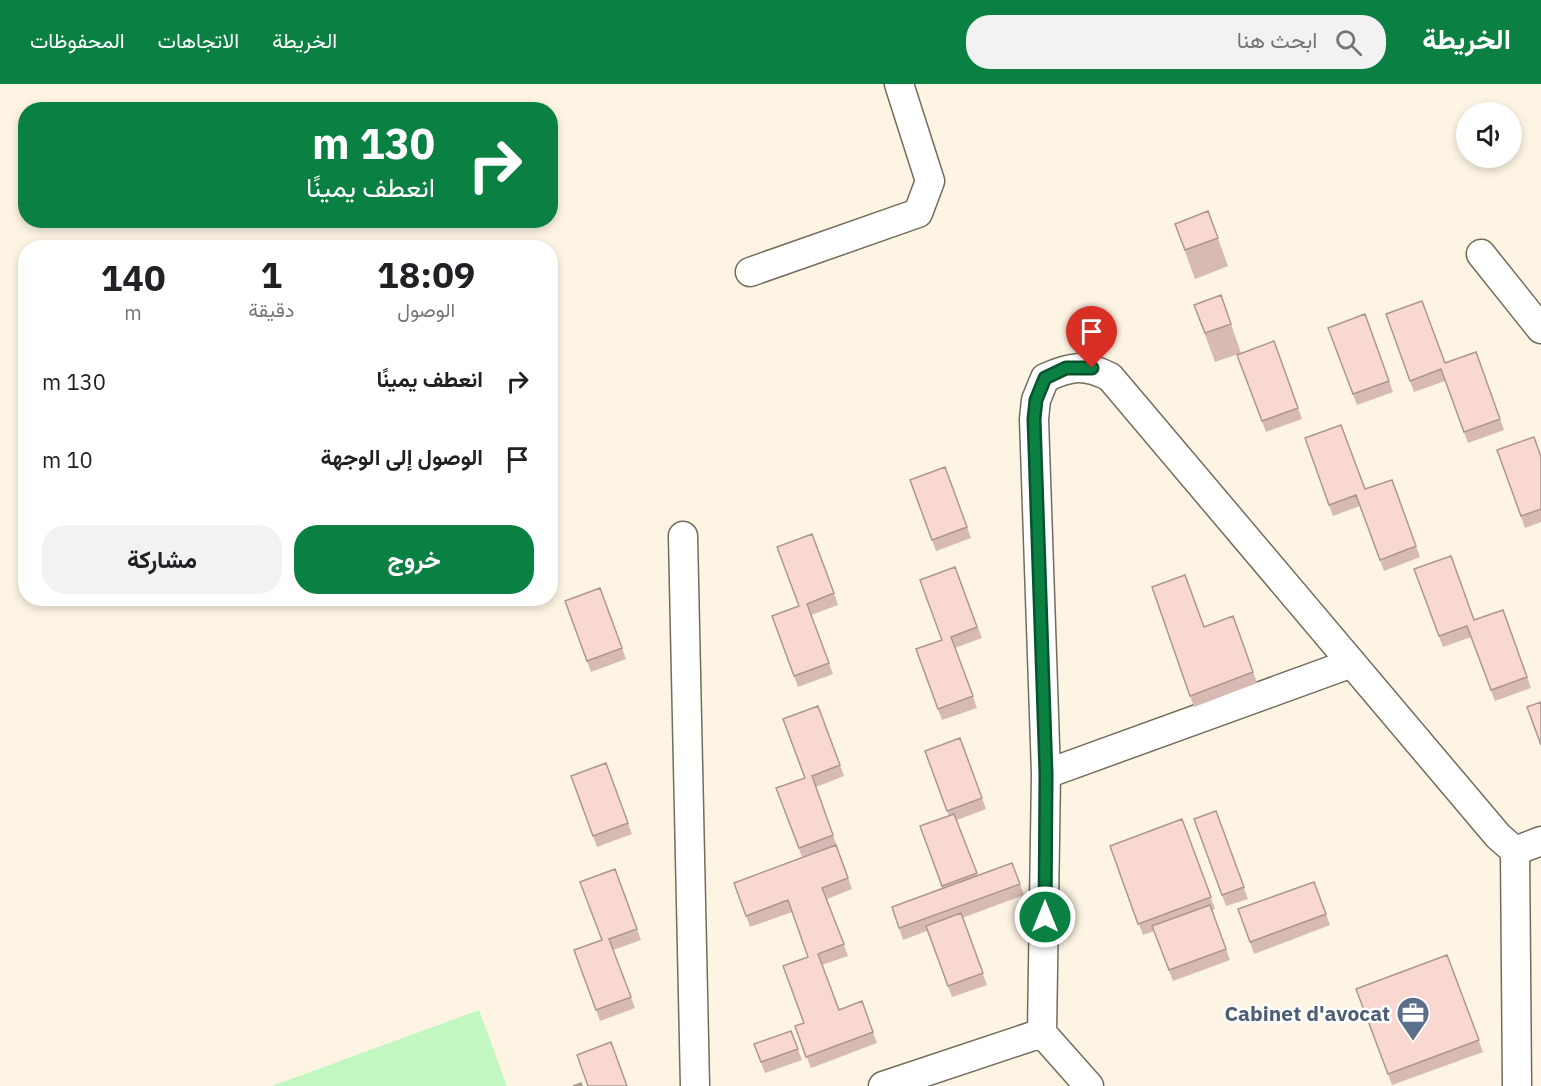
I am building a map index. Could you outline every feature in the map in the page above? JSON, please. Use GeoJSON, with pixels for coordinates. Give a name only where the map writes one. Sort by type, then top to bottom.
{"type":"FeatureCollection","features":[{"type":"Feature","properties":{"kind":"street"},"geometry":{"type":"LineString","coordinates":[[750,272],[918,213],[930,181],[899,84]]}},
{"type":"Feature","properties":{"kind":"street"},"geometry":{"type":"LineString","coordinates":[[1481,254],[1541,329]]}},
{"type":"Feature","properties":{"kind":"street"},"geometry":{"type":"LineString","coordinates":[[1089,1086],[1042,1033],[1046,774],[1034,419],[1036,400],[1045,378],[1066,368],[1092,368],[1110,377],[1498,836],[1528,846],[1516,1086]]}},
{"type":"Feature","properties":{"kind":"street"},"geometry":{"type":"LineString","coordinates":[[683,537],[695,1086]]}},
{"type":"Feature","properties":{"kind":"street"},"geometry":{"type":"LineString","coordinates":[[1046,774],[1352,663]]}},
{"type":"Feature","properties":{"kind":"street"},"geometry":{"type":"LineString","coordinates":[[883,1086],[1042,1033]]}},
{"type":"Feature","properties":{"kind":"green space"},"geometry":{"type":"Polygon","coordinates":[[[479,1010],[507,1086],[272,1086],[479,1010]]]}},
{"type":"Feature","properties":{"kind":"building"},"geometry":{"type":"Polygon","coordinates":[[[1208,211],[1218,238],[1185,250],[1175,224],[1208,211]]]}},
{"type":"Feature","properties":{"kind":"building"},"geometry":{"type":"Polygon","coordinates":[[[1221,295],[1231,324],[1205,333],[1194,305],[1221,295]]]}},
{"type":"Feature","properties":{"kind":"building"},"geometry":{"type":"Polygon","coordinates":[[[1422,301],[1445,363],[1476,352],[1500,419],[1464,432],[1441,369],[1410,381],[1386,314],[1422,301]]]}},
{"type":"Feature","properties":{"kind":"building"},"geometry":{"type":"Polygon","coordinates":[[[1365,314],[1389,381],[1353,394],[1328,328],[1365,314]]]}},
{"type":"Feature","properties":{"kind":"building"},"geometry":{"type":"Polygon","coordinates":[[[1274,341],[1298,408],[1262,421],[1237,355],[1274,341]]]}},
{"type":"Feature","properties":{"kind":"building"},"geometry":{"type":"Polygon","coordinates":[[[1341,425],[1365,489],[1392,480],[1416,546],[1380,560],[1356,495],[1329,505],[1305,438],[1341,425]]]}},
{"type":"Feature","properties":{"kind":"building"},"geometry":{"type":"Polygon","coordinates":[[[1534,437],[1541,457],[1541,509],[1521,516],[1497,450],[1534,437]]]}},
{"type":"Feature","properties":{"kind":"building"},"geometry":{"type":"Polygon","coordinates":[[[945,467],[967,527],[932,540],[910,480],[945,467]]]}},
{"type":"Feature","properties":{"kind":"building"},"geometry":{"type":"Polygon","coordinates":[[[812,534],[834,593],[807,604],[829,663],[794,676],[772,616],[799,606],[777,547],[812,534]]]}},
{"type":"Feature","properties":{"kind":"building"},"geometry":{"type":"Polygon","coordinates":[[[1451,556],[1474,620],[1503,610],[1527,677],[1491,690],[1467,626],[1439,636],[1414,569],[1451,556]]]}},
{"type":"Feature","properties":{"kind":"building"},"geometry":{"type":"Polygon","coordinates":[[[955,567],[977,627],[951,637],[973,696],[938,709],[916,649],[942,640],[920,580],[955,567]]]}},
{"type":"Feature","properties":{"kind":"building"},"geometry":{"type":"Polygon","coordinates":[[[1185,575],[1204,627],[1233,616],[1253,672],[1190,696],[1152,587],[1185,575]]]}},
{"type":"Feature","properties":{"kind":"building"},"geometry":{"type":"Polygon","coordinates":[[[600,588],[622,648],[587,661],[565,601],[600,588]]]}},
{"type":"Feature","properties":{"kind":"building"},"geometry":{"type":"Polygon","coordinates":[[[1541,702],[1541,745],[1527,707],[1541,702]]]}},
{"type":"Feature","properties":{"kind":"building"},"geometry":{"type":"Polygon","coordinates":[[[818,706],[840,765],[812,776],[833,835],[799,848],[776,788],[805,778],[783,719],[818,706]]]}},
{"type":"Feature","properties":{"kind":"building"},"geometry":{"type":"Polygon","coordinates":[[[960,738],[982,798],[947,811],[925,751],[960,738]]]}},
{"type":"Feature","properties":{"kind":"building"},"geometry":{"type":"Polygon","coordinates":[[[606,763],[628,823],[593,836],[571,776],[606,763]]]}},
{"type":"Feature","properties":{"kind":"building"},"geometry":{"type":"Polygon","coordinates":[[[1216,811],[1244,887],[1222,895],[1194,819],[1216,811]]]}},
{"type":"Feature","properties":{"kind":"building"},"geometry":{"type":"Polygon","coordinates":[[[954,814],[977,873],[942,886],[920,826],[954,814]]]}},
{"type":"Feature","properties":{"kind":"building"},"geometry":{"type":"Polygon","coordinates":[[[1182,819],[1211,897],[1138,924],[1110,846],[1182,819]]]}},
{"type":"Feature","properties":{"kind":"building"},"geometry":{"type":"Polygon","coordinates":[[[836,845],[848,878],[822,888],[844,944],[818,954],[839,1010],[862,1001],[873,1032],[806,1057],[795,1026],[804,1023],[783,966],[808,957],[788,900],[746,916],[734,883],[836,845]]]}},
{"type":"Feature","properties":{"kind":"building"},"geometry":{"type":"Polygon","coordinates":[[[1012,863],[1020,884],[899,928],[892,907],[1012,863]]]}},
{"type":"Feature","properties":{"kind":"building"},"geometry":{"type":"Polygon","coordinates":[[[615,869],[637,929],[609,939],[631,997],[596,1010],[574,950],[602,940],[580,882],[615,869]]]}},
{"type":"Feature","properties":{"kind":"building"},"geometry":{"type":"Polygon","coordinates":[[[1314,882],[1326,914],[1250,942],[1238,909],[1314,882]]]}},
{"type":"Feature","properties":{"kind":"building"},"geometry":{"type":"Polygon","coordinates":[[[1210,905],[1226,949],[1169,970],[1152,926],[1210,905]]]}},
{"type":"Feature","properties":{"kind":"building"},"geometry":{"type":"Polygon","coordinates":[[[961,913],[983,973],[948,986],[926,926],[961,913]]]}},
{"type":"Feature","properties":{"kind":"building"},"geometry":{"type":"Polygon","coordinates":[[[1447,955],[1479,1040],[1388,1074],[1356,989],[1447,955]]]}},
{"type":"Feature","properties":{"kind":"building"},"geometry":{"type":"Polygon","coordinates":[[[791,1031],[798,1049],[761,1062],[754,1044],[791,1031]]]}},
{"type":"Feature","properties":{"kind":"building"},"geometry":{"type":"Polygon","coordinates":[[[611,1042],[627,1086],[588,1086],[577,1055],[611,1042]]]}},
{"type":"Feature","properties":{"kind":"place","name":"Cabinet d'avocat"},"geometry":{"type":"Point","coordinates":[1413,1042]}},
{"type":"Feature","properties":{"kind":"route"},"geometry":{"type":"LineString","coordinates":[[1045,917],[1046,774],[1034,419],[1036,400],[1045,378],[1066,368],[1092,368]]}}]}
